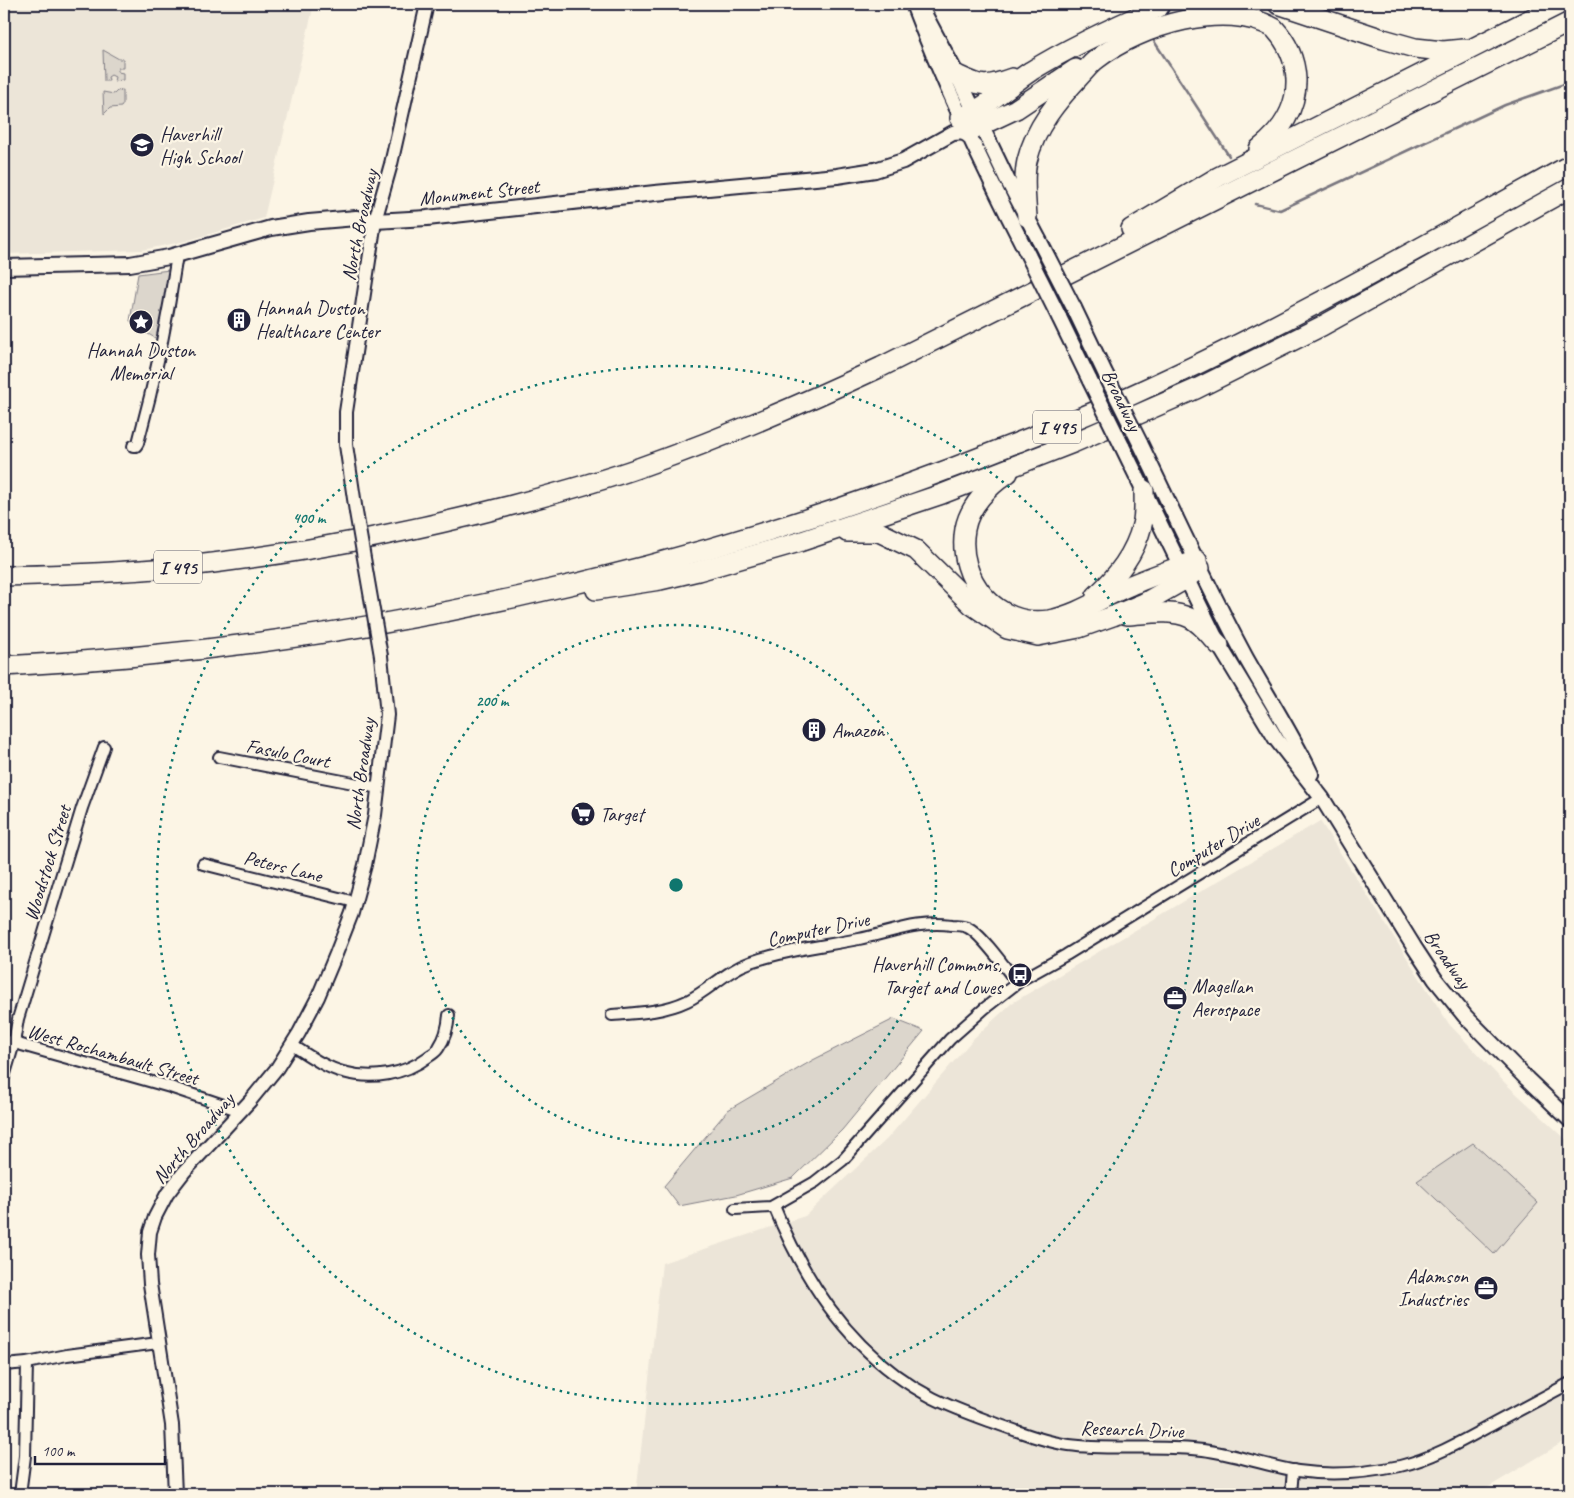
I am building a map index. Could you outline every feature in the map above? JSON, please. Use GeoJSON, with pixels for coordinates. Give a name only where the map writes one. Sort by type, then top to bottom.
{"type":"FeatureCollection","features":[{"type":"Feature","properties":{"kind":"highway"},"geometry":{"type":"LineString","coordinates":[[967,124],[1030,72],[1099,34],[1167,4]]}},
{"type":"Feature","properties":{"kind":"highway"},"geometry":{"type":"LineString","coordinates":[[1278,4],[1416,48],[1443,51],[1475,48]]}},
{"type":"Feature","properties":{"kind":"highway"},"geometry":{"type":"LineString","coordinates":[[1048,282],[1168,206],[1230,170],[1560,4]]}},
{"type":"Feature","properties":{"kind":"highway"},"geometry":{"type":"LineString","coordinates":[[967,124],[1016,109],[1146,26],[1184,10],[1208,6],[1234,7],[1245,9],[1258,15],[1268,22],[1285,41],[1296,69],[1296,81],[1293,105],[1282,126],[1268,142],[1230,170]]}},
{"type":"Feature","properties":{"kind":"highway","name":"I 495"},"geometry":{"type":"LineString","coordinates":[[4,576],[145,570],[212,564],[351,542],[439,524],[547,496],[647,465],[726,436],[801,404],[950,333],[1048,282],[1570,22]]}},
{"type":"Feature","properties":{"kind":"highway"},"geometry":{"type":"LineString","coordinates":[[1027,217],[1025,190],[1027,161],[1038,131],[1058,100],[1095,59]]}},
{"type":"Feature","properties":{"kind":"highway"},"geometry":{"type":"LineString","coordinates":[[957,75],[975,84],[987,86],[1030,72]]}},
{"type":"Feature","properties":{"kind":"highway","name":"I 495"},"geometry":{"type":"LineString","coordinates":[[4,666],[125,657],[357,629],[508,600],[668,560],[798,522],[944,472],[1088,414],[1204,361],[1283,322],[1570,165]]}},
{"type":"Feature","properties":{"kind":"highway"},"geometry":{"type":"LineString","coordinates":[[1492,231],[1570,178]]}},
{"type":"Feature","properties":{"kind":"highway"},"geometry":{"type":"LineString","coordinates":[[508,600],[660,580],[750,556],[828,532],[942,494],[1021,464],[1088,437],[1196,388],[1322,326],[1570,188]]}},
{"type":"Feature","properties":{"kind":"highway"},"geometry":{"type":"LineString","coordinates":[[1021,464],[984,493],[971,513],[965,528],[964,558],[971,579],[987,601],[1004,611],[1026,620],[1049,620],[1084,607],[1130,585],[1191,568]]}},
{"type":"Feature","properties":{"kind":"highway"},"geometry":{"type":"LineString","coordinates":[[1084,607],[1113,580],[1131,555],[1143,524],[1144,490]]}},
{"type":"Feature","properties":{"kind":"highway"},"geometry":{"type":"LineString","coordinates":[[828,532],[878,532],[916,550],[972,605],[1007,629],[1038,636],[1079,628],[1113,616],[1144,602],[1191,568]]}},
{"type":"Feature","properties":{"kind":"highway"},"geometry":{"type":"LineString","coordinates":[[1113,616],[1173,613],[1190,618],[1219,645]]}},
{"type":"Feature","properties":{"kind":"main road","name":"Broadway"},"geometry":{"type":"LineString","coordinates":[[913,4],[935,62],[967,124],[1025,250],[1144,490],[1298,746],[1322,798]]}},
{"type":"Feature","properties":{"kind":"main road","name":"Broadway"},"geometry":{"type":"LineString","coordinates":[[918,4],[957,75],[967,124],[1027,217],[1140,443],[1191,568],[1219,645],[1276,739],[1322,798],[1435,979],[1465,1016],[1570,1120]]}},
{"type":"Feature","properties":{"kind":"main road","name":"Monument Street"},"geometry":{"type":"LineString","coordinates":[[4,267],[130,264],[177,255],[271,228],[309,222],[356,218],[375,221],[428,218],[655,193],[837,176],[875,170],[903,161],[967,124]]}},
{"type":"Feature","properties":{"kind":"street","name":"North Broadway"},"geometry":{"type":"LineString","coordinates":[[175,1494],[172,1425],[150,1284],[148,1255],[150,1232],[155,1217],[167,1194],[184,1172],[241,1111],[277,1068],[318,997],[355,902],[367,857],[379,788],[387,715],[381,656],[346,444],[346,412],[375,221],[391,164],[427,4]]}},
{"type":"Feature","properties":{"kind":"street"},"geometry":{"type":"LineString","coordinates":[[133,446],[136,446],[138,442],[148,403],[172,289],[177,255]]}},
{"type":"Feature","properties":{"kind":"street","name":"Woodstock Street"},"geometry":{"type":"LineString","coordinates":[[4,1078],[9,1041],[18,1018],[82,808],[104,747]]}},
{"type":"Feature","properties":{"kind":"street","name":"Fasulo Court"},"geometry":{"type":"LineString","coordinates":[[219,757],[379,788]]}},
{"type":"Feature","properties":{"kind":"street","name":"Computer Drive"},"geometry":{"type":"LineString","coordinates":[[735,1209],[774,1206],[816,1182],[843,1160],[950,1039],[984,1008],[1017,983],[1269,832],[1322,798]]}},
{"type":"Feature","properties":{"kind":"street","name":"Peters Lane"},"geometry":{"type":"LineString","coordinates":[[203,864],[355,902]]}},
{"type":"Feature","properties":{"kind":"street","name":"Computer Drive"},"geometry":{"type":"LineString","coordinates":[[612,1015],[664,1009],[687,1001],[714,984],[727,972],[750,962],[811,947],[861,939],[906,926],[938,922],[967,927],[980,937],[1017,983]]}},
{"type":"Feature","properties":{"kind":"street"},"geometry":{"type":"LineString","coordinates":[[292,1045],[322,1064],[343,1072],[378,1076],[392,1074],[406,1070],[423,1061],[438,1049],[447,1033],[449,1014]]}},
{"type":"Feature","properties":{"kind":"street","name":"West Rochambault Street"},"geometry":{"type":"LineString","coordinates":[[9,1041],[170,1087],[241,1111]]}},
{"type":"Feature","properties":{"kind":"street","name":"Research Drive"},"geometry":{"type":"LineString","coordinates":[[774,1206],[788,1241],[806,1273],[845,1328],[877,1361],[904,1381],[932,1398],[963,1412],[1037,1438],[1069,1445],[1106,1448],[1175,1446],[1229,1454],[1293,1470],[1332,1473],[1362,1472],[1401,1466],[1434,1455],[1570,1383]]}},
{"type":"Feature","properties":{"kind":"street"},"geometry":{"type":"LineString","coordinates":[[4,1365],[158,1343]]}},
{"type":"Feature","properties":{"kind":"street"},"geometry":{"type":"LineString","coordinates":[[20,1494],[24,1456],[27,1363]]}},
{"type":"Feature","properties":{"kind":"street"},"geometry":{"type":"LineString","coordinates":[[1291,1494],[1293,1470]]}},
{"type":"Feature","properties":{"kind":"shaded area","name":"Haverhill High School"},"geometry":{"type":"Polygon","coordinates":[[[4,4],[314,4],[264,218],[186,241],[142,250],[4,254],[4,4]]]}},
{"type":"Feature","properties":{"kind":"shaded area"},"geometry":{"type":"Polygon","coordinates":[[[103,50],[119,59],[123,59],[123,68],[118,68],[118,72],[123,73],[123,80],[114,81],[115,77],[111,75],[108,77],[109,81],[104,81],[103,50]]]}},
{"type":"Feature","properties":{"kind":"shaded area"},"geometry":{"type":"Polygon","coordinates":[[[123,90],[123,104],[121,107],[110,108],[104,114],[103,92],[114,94],[117,91],[123,90]]]}},
{"type":"Feature","properties":{"kind":"shaded area"},"geometry":{"type":"Polygon","coordinates":[[[169,270],[169,280],[157,339],[130,321],[138,274],[169,270]]]}},
{"type":"Feature","properties":{"kind":"shaded area"},"geometry":{"type":"Polygon","coordinates":[[[1320,821],[1449,1024],[1506,1084],[1570,1143],[1570,1438],[1477,1494],[636,1494],[662,1263],[805,1216],[887,1139],[974,1038],[1012,1003],[1320,821]]]}},
{"type":"Feature","properties":{"kind":"shaded area"},"geometry":{"type":"Polygon","coordinates":[[[894,1019],[924,1031],[842,1130],[793,1178],[736,1195],[679,1206],[664,1186],[728,1110],[813,1060],[894,1019]]]}},
{"type":"Feature","properties":{"kind":"shaded area"},"geometry":{"type":"Polygon","coordinates":[[[1473,1143],[1538,1203],[1494,1254],[1417,1181],[1473,1143]]]}},
{"type":"Feature","properties":{"kind":"waterway"},"geometry":{"type":"LineString","coordinates":[[1152,38],[1229,156]]}},
{"type":"Feature","properties":{"kind":"waterway"},"geometry":{"type":"LineString","coordinates":[[1255,204],[1280,210],[1505,105],[1570,82]]}},
{"type":"Feature","properties":{"kind":"place","name":"Haverhill High School"},"geometry":{"type":"Point","coordinates":[142,145]}},
{"type":"Feature","properties":{"kind":"place","name":"Hannah Duston Healthcare Center"},"geometry":{"type":"Point","coordinates":[239,320]}},
{"type":"Feature","properties":{"kind":"place","name":"Hannah Duston Memorial"},"geometry":{"type":"Point","coordinates":[141,322]}},
{"type":"Feature","properties":{"kind":"place","name":"Amazon"},"geometry":{"type":"Point","coordinates":[814,730]}},
{"type":"Feature","properties":{"kind":"place","name":"Target"},"geometry":{"type":"Point","coordinates":[583,814]}},
{"type":"Feature","properties":{"kind":"place","name":"Haverhill Commons, Target and Lowes"},"geometry":{"type":"Point","coordinates":[1020,975]}},
{"type":"Feature","properties":{"kind":"place","name":"Magellan Aerospace"},"geometry":{"type":"Point","coordinates":[1175,998]}},
{"type":"Feature","properties":{"kind":"place","name":"Adamson Industries"},"geometry":{"type":"Point","coordinates":[1486,1288]}}]}
